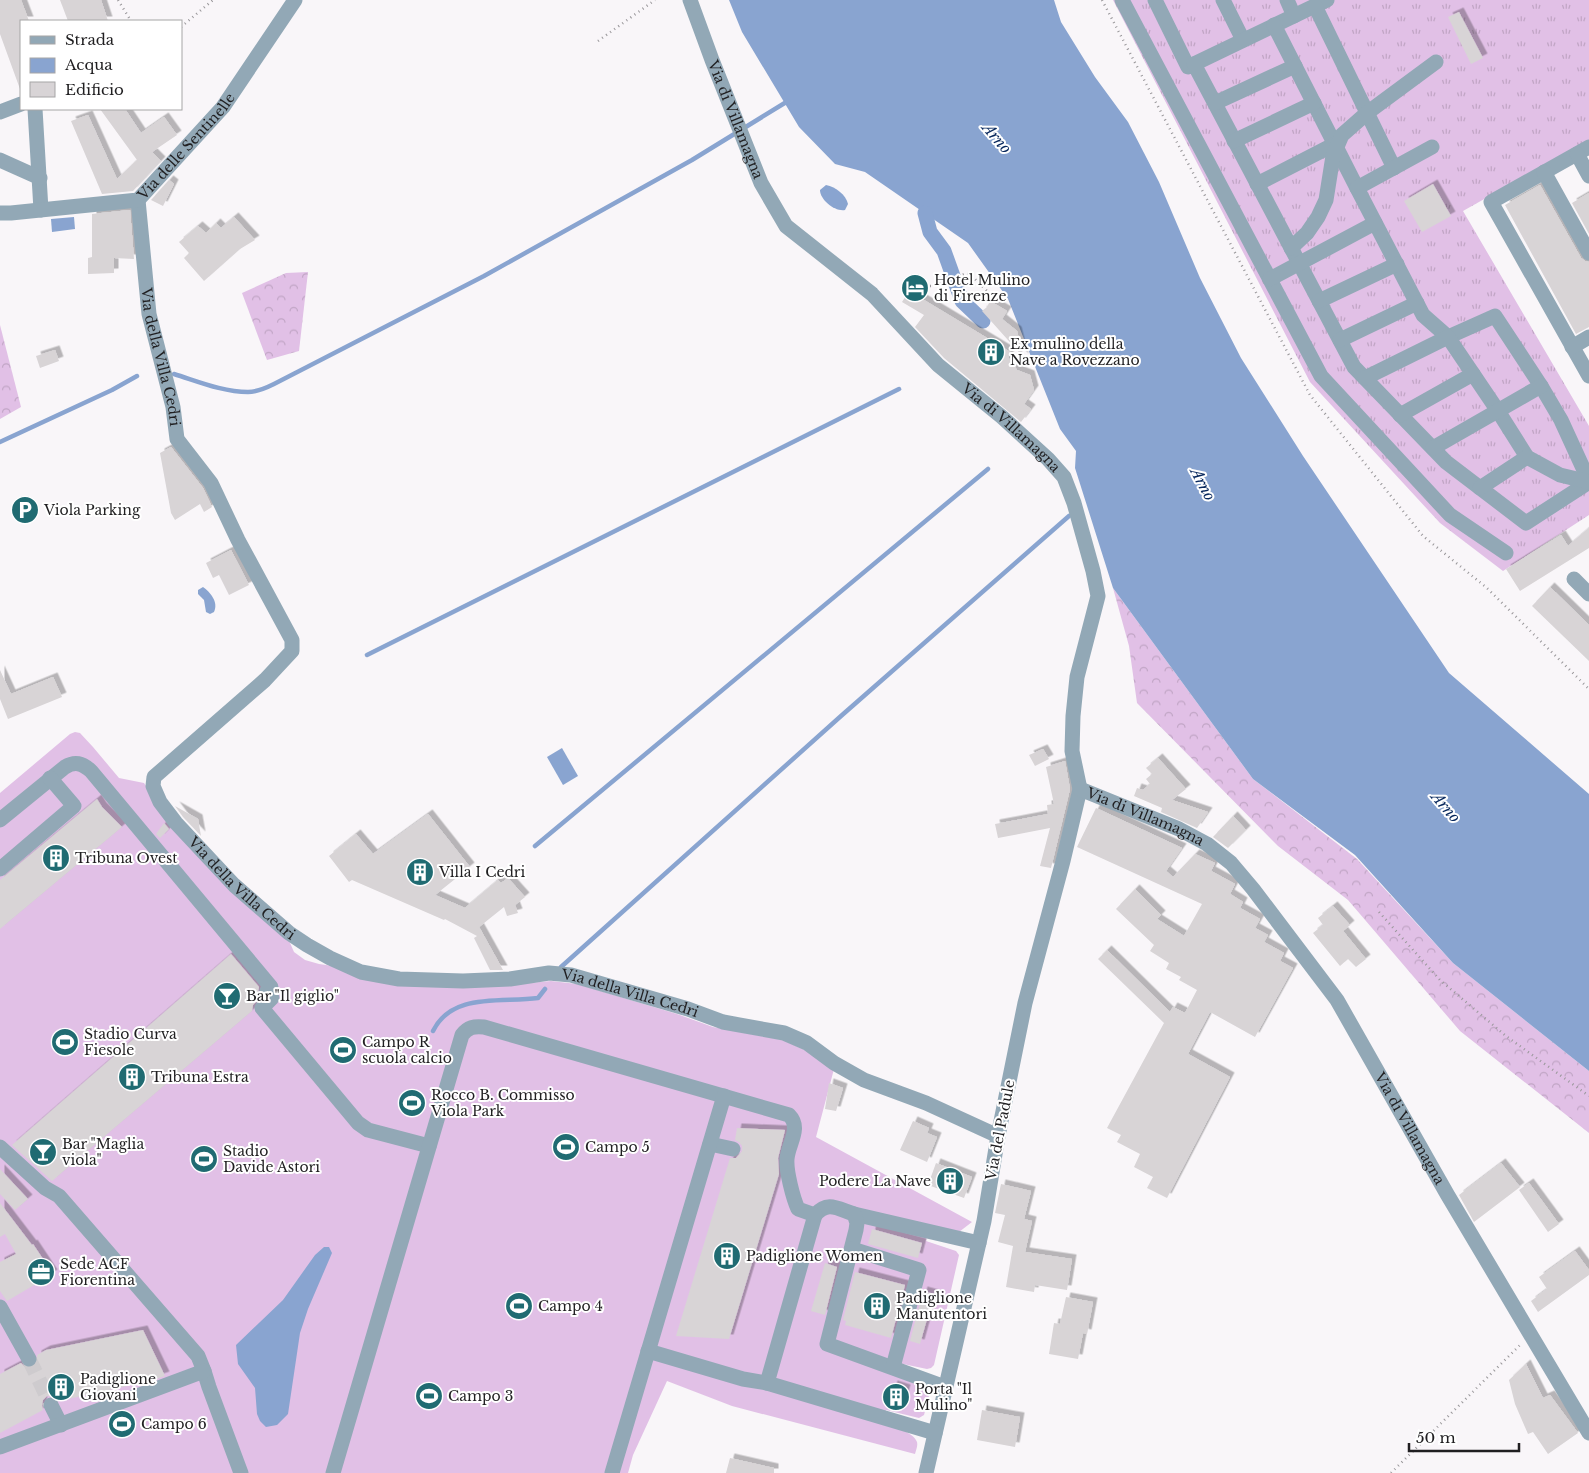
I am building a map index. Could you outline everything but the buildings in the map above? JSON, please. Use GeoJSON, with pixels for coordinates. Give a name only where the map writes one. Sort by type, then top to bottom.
{"type":"FeatureCollection","features":[{"type":"Feature","properties":{"kind":"street","name":"Via delle Sentinelle"},"geometry":{"type":"LineString","coordinates":[[0,213],[138,200],[223,107],[295,0]]}},
{"type":"Feature","properties":{"kind":"street","name":"Via di Villamagna"},"geometry":{"type":"LineString","coordinates":[[690,0],[761,183],[786,226],[872,294],[938,365],[1002,417],[1048,459],[1064,477],[1074,503],[1094,571],[1098,596],[1077,677],[1073,716],[1072,751],[1080,789],[1179,829],[1207,844],[1231,863],[1253,889],[1337,1000],[1447,1194],[1589,1433]]}},
{"type":"Feature","properties":{"kind":"street"},"geometry":{"type":"LineString","coordinates":[[1122,0],[1321,376],[1450,515],[1506,553]]}},
{"type":"Feature","properties":{"kind":"street"},"geometry":{"type":"LineString","coordinates":[[1155,0],[1191,65],[1215,103],[1354,367],[1446,462],[1526,523],[1589,482]]}},
{"type":"Feature","properties":{"kind":"street"},"geometry":{"type":"LineString","coordinates":[[1223,0],[1243,40]]}},
{"type":"Feature","properties":{"kind":"street"},"geometry":{"type":"LineString","coordinates":[[1287,0],[1294,16]]}},
{"type":"Feature","properties":{"kind":"street"},"geometry":{"type":"LineString","coordinates":[[1164,79],[1321,3],[1368,113],[1394,168]]}},
{"type":"Feature","properties":{"kind":"street"},"geometry":{"type":"LineString","coordinates":[[1274,25],[1423,315],[1448,337],[1527,458],[1560,475],[1589,482]]}},
{"type":"Feature","properties":{"kind":"street"},"geometry":{"type":"LineString","coordinates":[[1291,248],[1307,233],[1318,217],[1326,200],[1335,146],[1342,135],[1436,62]]}},
{"type":"Feature","properties":{"kind":"street"},"geometry":{"type":"LineString","coordinates":[[1215,103],[1295,66]]}},
{"type":"Feature","properties":{"kind":"street"},"geometry":{"type":"LineString","coordinates":[[1234,141],[1314,103]]}},
{"type":"Feature","properties":{"kind":"street"},"geometry":{"type":"LineString","coordinates":[[0,112],[20,104]]}},
{"type":"Feature","properties":{"kind":"street"},"geometry":{"type":"LineString","coordinates":[[35,110],[41,210]]}},
{"type":"Feature","properties":{"kind":"street"},"geometry":{"type":"LineString","coordinates":[[1257,184],[1335,146]]}},
{"type":"Feature","properties":{"kind":"street"},"geometry":{"type":"LineString","coordinates":[[1357,188],[1432,147]]}},
{"type":"Feature","properties":{"kind":"street"},"geometry":{"type":"LineString","coordinates":[[1589,176],[1583,151],[1492,202],[1589,376]]}},
{"type":"Feature","properties":{"kind":"street"},"geometry":{"type":"LineString","coordinates":[[0,160],[40,178]]}},
{"type":"Feature","properties":{"kind":"street"},"geometry":{"type":"LineString","coordinates":[[1544,172],[1589,253]]}},
{"type":"Feature","properties":{"kind":"street","name":"Via della Villa Cedri"},"geometry":{"type":"LineString","coordinates":[[138,200],[149,314],[173,407],[177,439],[211,483],[238,540],[292,640],[292,651],[265,680],[154,778],[153,786],[160,802],[176,823],[234,885],[289,933],[311,948],[361,972],[399,979],[464,981],[510,979],[550,973],[571,975],[688,1009],[723,1022],[784,1033],[807,1043],[834,1063],[864,1080],[926,1103],[998,1136]]}},
{"type":"Feature","properties":{"kind":"street"},"geometry":{"type":"LineString","coordinates":[[1270,279],[1375,223]]}},
{"type":"Feature","properties":{"kind":"street"},"geometry":{"type":"LineString","coordinates":[[1319,301],[1397,264]]}},
{"type":"Feature","properties":{"kind":"street"},"geometry":{"type":"LineString","coordinates":[[1340,340],[1417,303]]}},
{"type":"Feature","properties":{"kind":"street"},"geometry":{"type":"LineString","coordinates":[[1365,378],[1495,316],[1561,420],[1589,482]]}},
{"type":"Feature","properties":{"kind":"street"},"geometry":{"type":"LineString","coordinates":[[1572,347],[1589,337]]}},
{"type":"Feature","properties":{"kind":"street"},"geometry":{"type":"LineString","coordinates":[[1400,415],[1473,374]]}},
{"type":"Feature","properties":{"kind":"street"},"geometry":{"type":"LineString","coordinates":[[1432,448],[1541,386]]}},
{"type":"Feature","properties":{"kind":"street"},"geometry":{"type":"LineString","coordinates":[[1480,488],[1527,458]]}},
{"type":"Feature","properties":{"kind":"street"},"geometry":{"type":"LineString","coordinates":[[1574,579],[1589,594]]}},
{"type":"Feature","properties":{"kind":"street"},"geometry":{"type":"LineString","coordinates":[[0,820],[50,778],[72,763],[84,764],[271,987],[267,991],[272,998],[262,1008],[358,1123],[368,1130],[429,1146]]}},
{"type":"Feature","properties":{"kind":"street"},"geometry":{"type":"LineString","coordinates":[[0,869],[74,806],[50,778]]}},
{"type":"Feature","properties":{"kind":"street","name":"Via del Padule"},"geometry":{"type":"LineString","coordinates":[[926,1473],[978,1243],[1025,1003],[1080,789]]}},
{"type":"Feature","properties":{"kind":"street"},"geometry":{"type":"LineString","coordinates":[[333,1473],[462,1035],[466,1029],[475,1026],[493,1030],[789,1115],[796,1126],[787,1160],[793,1198],[798,1209],[815,1215]]}},
{"type":"Feature","properties":{"kind":"street"},"geometry":{"type":"LineString","coordinates":[[612,1473],[724,1096]]}},
{"type":"Feature","properties":{"kind":"street"},"geometry":{"type":"LineString","coordinates":[[710,1144],[733,1149]]}},
{"type":"Feature","properties":{"kind":"street"},"geometry":{"type":"LineString","coordinates":[[0,1147],[44,1188],[59,1196],[198,1356],[241,1473]]}},
{"type":"Feature","properties":{"kind":"street"},"geometry":{"type":"LineString","coordinates":[[767,1383],[815,1215],[820,1209],[829,1206],[854,1214],[978,1243]]}},
{"type":"Feature","properties":{"kind":"street"},"geometry":{"type":"LineString","coordinates":[[854,1214],[857,1223],[852,1249],[826,1344],[945,1387]]}},
{"type":"Feature","properties":{"kind":"street"},"geometry":{"type":"LineString","coordinates":[[852,1249],[919,1270],[893,1367]]}},
{"type":"Feature","properties":{"kind":"street"},"geometry":{"type":"LineString","coordinates":[[0,1307],[29,1359]]}},
{"type":"Feature","properties":{"kind":"street"},"geometry":{"type":"LineString","coordinates":[[648,1351],[743,1379],[767,1383],[935,1432]]}},
{"type":"Feature","properties":{"kind":"street"},"geometry":{"type":"LineString","coordinates":[[0,1447],[204,1371]]}},
{"type":"Feature","properties":{"kind":"street"},"geometry":{"type":"LineString","coordinates":[[51,1405],[61,1425]]}},
{"type":"Feature","properties":{"kind":"path"},"geometry":{"type":"LineString","coordinates":[[118,0],[130,20]]}},
{"type":"Feature","properties":{"kind":"path"},"geometry":{"type":"LineString","coordinates":[[182,26],[213,0]]}},
{"type":"Feature","properties":{"kind":"path"},"geometry":{"type":"LineString","coordinates":[[598,42],[655,0]]}},
{"type":"Feature","properties":{"kind":"path"},"geometry":{"type":"LineString","coordinates":[[925,286],[934,286],[967,273],[994,298]]}},
{"type":"Feature","properties":{"kind":"path"},"geometry":{"type":"LineString","coordinates":[[1379,912],[1440,980],[1506,1036],[1589,1096]]}},
{"type":"Feature","properties":{"kind":"path"},"geometry":{"type":"LineString","coordinates":[[1391,1473],[1530,1336]]}},
{"type":"Feature","properties":{"kind":"green space"},"geometry":{"type":"Polygon","coordinates":[[[1113,0],[1589,0],[1589,140],[1463,211],[1589,426],[1589,515],[1503,571],[1440,523],[1310,382],[1113,0]]]}},
{"type":"Feature","properties":{"kind":"green space"},"geometry":{"type":"Polygon","coordinates":[[[308,272],[299,351],[267,360],[242,293],[286,273],[308,272]]]}},
{"type":"Feature","properties":{"kind":"green space"},"geometry":{"type":"Polygon","coordinates":[[[0,325],[21,407],[0,419],[0,325]]]}},
{"type":"Feature","properties":{"kind":"green space"},"geometry":{"type":"Polygon","coordinates":[[[1113,588],[1253,779],[1357,859],[1453,963],[1589,1071],[1589,1133],[1460,1031],[1348,900],[1278,846],[1137,703],[1129,646],[1113,588]]]}},
{"type":"Feature","properties":{"kind":"green space","name":"Rocco B. Commisso Viola Park"},"geometry":{"type":"Polygon","coordinates":[[[80,733],[119,778],[144,783],[165,815],[287,936],[294,952],[305,960],[340,967],[518,984],[551,981],[577,984],[677,1014],[713,1027],[783,1040],[811,1053],[834,1069],[816,1137],[972,1222],[959,1232],[929,1227],[926,1241],[956,1251],[959,1255],[934,1365],[927,1369],[903,1364],[915,1384],[927,1390],[929,1396],[924,1415],[919,1418],[886,1410],[882,1422],[912,1435],[917,1442],[915,1454],[732,1406],[667,1381],[633,1455],[628,1473],[0,1473],[0,793],[70,734],[80,733]]]}},
{"type":"Feature","properties":{"kind":"water","name":"Arno"},"geometry":{"type":"Polygon","coordinates":[[[729,0],[1054,0],[1061,22],[1095,77],[1128,122],[1159,182],[1200,278],[1241,358],[1303,456],[1449,673],[1589,794],[1589,1071],[1453,963],[1355,855],[1253,779],[1113,588],[1075,468],[1076,451],[1060,429],[1008,299],[968,243],[865,172],[835,164],[799,127],[742,32],[729,0]]]}},
{"type":"Feature","properties":{"kind":"water"},"geometry":{"type":"Polygon","coordinates":[[[826,185],[843,195],[848,204],[845,210],[833,207],[822,198],[820,190],[826,185]]]}},
{"type":"Feature","properties":{"kind":"water"},"geometry":{"type":"Polygon","coordinates":[[[74,217],[75,229],[52,232],[51,219],[74,217]]]}},
{"type":"Feature","properties":{"kind":"water"},"geometry":{"type":"Polygon","coordinates":[[[203,587],[211,594],[215,601],[214,612],[210,614],[206,612],[204,600],[198,594],[198,590],[203,587]]]}},
{"type":"Feature","properties":{"kind":"water"},"geometry":{"type":"Polygon","coordinates":[[[562,748],[578,776],[563,785],[547,757],[562,748]]]}},
{"type":"Feature","properties":{"kind":"water"},"geometry":{"type":"Polygon","coordinates":[[[324,1247],[329,1247],[332,1253],[300,1333],[288,1414],[277,1425],[266,1427],[260,1421],[257,1414],[255,1388],[238,1364],[236,1345],[283,1300],[315,1255],[324,1247]]]}},
{"type":"Feature","properties":{"kind":"waterway"},"geometry":{"type":"LineString","coordinates":[[174,374],[210,386],[239,392],[255,391],[268,387],[484,276],[692,160],[788,101]]}},
{"type":"Feature","properties":{"kind":"waterway"},"geometry":{"type":"LineString","coordinates":[[925,213],[930,232],[944,251],[962,301],[983,321]]}},
{"type":"Feature","properties":{"kind":"waterway"},"geometry":{"type":"LineString","coordinates":[[0,442],[112,390],[137,376]]}},
{"type":"Feature","properties":{"kind":"waterway"},"geometry":{"type":"LineString","coordinates":[[367,655],[899,389]]}},
{"type":"Feature","properties":{"kind":"waterway"},"geometry":{"type":"LineString","coordinates":[[535,846],[988,469]]}},
{"type":"Feature","properties":{"kind":"waterway"},"geometry":{"type":"LineString","coordinates":[[561,967],[841,716],[1069,516]]}},
{"type":"Feature","properties":{"kind":"waterway"},"geometry":{"type":"LineString","coordinates":[[433,1031],[441,1019],[452,1010],[465,1005],[494,1000],[538,998],[545,989]]}},
{"type":"Feature","properties":{"kind":"tunnel"},"geometry":{"type":"LineString","coordinates":[[29,1359],[51,1405]]}},
{"type":"Feature","properties":{"kind":"place","name":"Hotel Mulino di Firenze"},"geometry":{"type":"Point","coordinates":[915,288]}},
{"type":"Feature","properties":{"kind":"place","name":"Ex mulino della Nave a Rovezzano"},"geometry":{"type":"Point","coordinates":[991,352]}},
{"type":"Feature","properties":{"kind":"place","name":"Viola Parking"},"geometry":{"type":"Point","coordinates":[25,510]}},
{"type":"Feature","properties":{"kind":"place","name":"Tribuna Ovest"},"geometry":{"type":"Point","coordinates":[56,858]}},
{"type":"Feature","properties":{"kind":"place","name":"Villa I Cedri"},"geometry":{"type":"Point","coordinates":[420,872]}},
{"type":"Feature","properties":{"kind":"place","name":"Bar \"Il giglio\""},"geometry":{"type":"Point","coordinates":[227,996]}},
{"type":"Feature","properties":{"kind":"place","name":"Stadio Curva Fiesole"},"geometry":{"type":"Point","coordinates":[65,1042]}},
{"type":"Feature","properties":{"kind":"place","name":"Campo R scuola calcio"},"geometry":{"type":"Point","coordinates":[343,1050]}},
{"type":"Feature","properties":{"kind":"place","name":"Tribuna Estra"},"geometry":{"type":"Point","coordinates":[132,1077]}},
{"type":"Feature","properties":{"kind":"place","name":"Rocco B. Commisso Viola Park"},"geometry":{"type":"Point","coordinates":[412,1103]}},
{"type":"Feature","properties":{"kind":"place","name":"Campo 5"},"geometry":{"type":"Point","coordinates":[566,1147]}},
{"type":"Feature","properties":{"kind":"place","name":"Bar \"Maglia viola\""},"geometry":{"type":"Point","coordinates":[43,1152]}},
{"type":"Feature","properties":{"kind":"place","name":"Stadio Davide Astori"},"geometry":{"type":"Point","coordinates":[204,1159]}},
{"type":"Feature","properties":{"kind":"place","name":"Podere La Nave"},"geometry":{"type":"Point","coordinates":[950,1181]}},
{"type":"Feature","properties":{"kind":"place","name":"Padiglione Women"},"geometry":{"type":"Point","coordinates":[727,1256]}},
{"type":"Feature","properties":{"kind":"place","name":"Sede ACF Fiorentina"},"geometry":{"type":"Point","coordinates":[41,1272]}},
{"type":"Feature","properties":{"kind":"place","name":"Campo 4"},"geometry":{"type":"Point","coordinates":[519,1306]}},
{"type":"Feature","properties":{"kind":"place","name":"Padiglione Manutentori"},"geometry":{"type":"Point","coordinates":[877,1306]}},
{"type":"Feature","properties":{"kind":"place","name":"Padiglione Giovani"},"geometry":{"type":"Point","coordinates":[61,1387]}},
{"type":"Feature","properties":{"kind":"place","name":"Campo 3"},"geometry":{"type":"Point","coordinates":[429,1396]}},
{"type":"Feature","properties":{"kind":"place","name":"Porta \"Il Mulino\""},"geometry":{"type":"Point","coordinates":[896,1397]}},
{"type":"Feature","properties":{"kind":"place","name":"Campo 6"},"geometry":{"type":"Point","coordinates":[122,1424]}}]}
